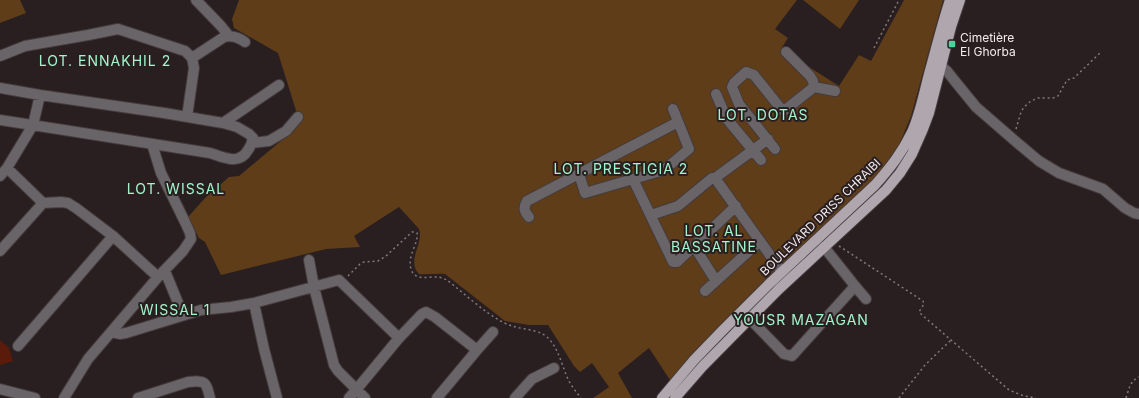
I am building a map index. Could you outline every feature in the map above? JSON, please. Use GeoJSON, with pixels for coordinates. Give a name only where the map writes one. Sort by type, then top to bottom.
{"type":"FeatureCollection","features":[{"type":"Feature","properties":{"kind":"main road","name":"BOULEVARD DRISS CHRAIBI"},"geometry":{"type":"LineString","coordinates":[[698,363],[750,319],[779,289],[886,190],[901,172],[912,154],[924,129],[929,113],[931,86],[939,37],[950,0]]}},
{"type":"Feature","properties":{"kind":"main road","name":"BOULEVARD DRISS CHRAIBI"},"geometry":{"type":"LineString","coordinates":[[662,398],[682,381],[782,272],[875,185],[890,168],[912,131],[940,66],[960,0]]}},
{"type":"Feature","properties":{"kind":"main road","name":"BOULEVARD DRISS CHRAIBI"},"geometry":{"type":"LineString","coordinates":[[675,398],[682,381]]}},
{"type":"Feature","properties":{"kind":"street"},"geometry":{"type":"LineString","coordinates":[[196,0],[222,26],[229,36]]}},
{"type":"Feature","properties":{"kind":"street"},"geometry":{"type":"LineString","coordinates":[[0,56],[25,46],[118,29],[185,51],[192,58],[194,68],[187,117]]}},
{"type":"Feature","properties":{"kind":"street"},"geometry":{"type":"LineString","coordinates":[[192,58],[224,37],[237,37],[245,42]]}},
{"type":"Feature","properties":{"kind":"street"},"geometry":{"type":"LineString","coordinates":[[786,52],[810,76],[814,81],[814,86]]}},
{"type":"Feature","properties":{"kind":"street"},"geometry":{"type":"LineString","coordinates":[[940,66],[947,71],[976,107],[1039,161],[1067,176],[1103,189],[1125,208],[1139,214]]}},
{"type":"Feature","properties":{"kind":"street"},"geometry":{"type":"LineString","coordinates":[[775,149],[739,104],[732,87],[734,83],[746,72],[754,75],[782,110],[785,110],[814,86]]}},
{"type":"Feature","properties":{"kind":"street"},"geometry":{"type":"LineString","coordinates":[[222,123],[279,85]]}},
{"type":"Feature","properties":{"kind":"street"},"geometry":{"type":"LineString","coordinates":[[814,86],[835,91]]}},
{"type":"Feature","properties":{"kind":"street"},"geometry":{"type":"LineString","coordinates":[[0,88],[222,123],[237,127],[253,138],[252,143],[244,156],[239,159],[234,159],[210,153],[0,120]]}},
{"type":"Feature","properties":{"kind":"street"},"geometry":{"type":"LineString","coordinates":[[716,94],[727,119],[761,160]]}},
{"type":"Feature","properties":{"kind":"street"},"geometry":{"type":"LineString","coordinates":[[40,95],[33,125],[3,172],[43,203],[68,203],[93,220],[162,274],[183,315]]}},
{"type":"Feature","properties":{"kind":"street"},"geometry":{"type":"LineString","coordinates":[[579,174],[585,193],[664,170],[689,149],[673,109]]}},
{"type":"Feature","properties":{"kind":"street"},"geometry":{"type":"LineString","coordinates":[[252,143],[269,141],[286,131],[298,117]]}},
{"type":"Feature","properties":{"kind":"street"},"geometry":{"type":"LineString","coordinates":[[528,217],[524,211],[524,207],[527,202],[678,122]]}},
{"type":"Feature","properties":{"kind":"street"},"geometry":{"type":"LineString","coordinates":[[651,215],[678,206],[712,178],[715,178],[768,139]]}},
{"type":"Feature","properties":{"kind":"street"},"geometry":{"type":"LineString","coordinates":[[64,398],[88,359],[110,332],[187,246],[191,239],[185,222],[161,173],[152,144]]}},
{"type":"Feature","properties":{"kind":"street"},"geometry":{"type":"LineString","coordinates":[[633,178],[673,262],[677,262],[736,206]]}},
{"type":"Feature","properties":{"kind":"street"},"geometry":{"type":"LineString","coordinates":[[715,178],[782,272]]}},
{"type":"Feature","properties":{"kind":"street"},"geometry":{"type":"LineString","coordinates":[[0,251],[43,203]]}},
{"type":"Feature","properties":{"kind":"street"},"geometry":{"type":"LineString","coordinates":[[18,346],[113,236]]}},
{"type":"Feature","properties":{"kind":"street"},"geometry":{"type":"LineString","coordinates":[[705,291],[760,241]]}},
{"type":"Feature","properties":{"kind":"street"},"geometry":{"type":"LineString","coordinates":[[827,244],[855,286],[866,299]]}},
{"type":"Feature","properties":{"kind":"street"},"geometry":{"type":"LineString","coordinates":[[694,246],[716,281]]}},
{"type":"Feature","properties":{"kind":"street"},"geometry":{"type":"LineString","coordinates":[[309,260],[314,287],[334,366],[338,372],[365,398]]}},
{"type":"Feature","properties":{"kind":"street"},"geometry":{"type":"LineString","coordinates":[[110,332],[120,334],[126,333],[201,310],[231,308],[254,304],[339,280],[399,338]]}},
{"type":"Feature","properties":{"kind":"street"},"geometry":{"type":"LineString","coordinates":[[750,319],[784,354],[787,356],[792,356],[855,286]]}},
{"type":"Feature","properties":{"kind":"street"},"geometry":{"type":"LineString","coordinates":[[254,304],[277,398]]}},
{"type":"Feature","properties":{"kind":"street"},"geometry":{"type":"LineString","coordinates":[[349,398],[416,319],[426,312],[435,317],[477,350]]}},
{"type":"Feature","properties":{"kind":"street"},"geometry":{"type":"LineString","coordinates":[[436,398],[493,332]]}},
{"type":"Feature","properties":{"kind":"street"},"geometry":{"type":"LineString","coordinates":[[515,398],[532,379],[554,368]]}},
{"type":"Feature","properties":{"kind":"street"},"geometry":{"type":"LineString","coordinates":[[138,398],[188,382],[196,381],[202,381],[207,385],[210,398]]}},
{"type":"Feature","properties":{"kind":"street"},"geometry":{"type":"LineString","coordinates":[[0,390],[35,398]]}},
{"type":"Feature","properties":{"kind":"path"},"geometry":{"type":"LineString","coordinates":[[874,48],[899,0]]}},
{"type":"Feature","properties":{"kind":"path"},"geometry":{"type":"LineString","coordinates":[[1014,140],[1021,112],[1024,107],[1031,101],[1038,98],[1053,98],[1058,96],[1068,80],[1074,78],[1101,52]]}},
{"type":"Feature","properties":{"kind":"path"},"geometry":{"type":"LineString","coordinates":[[339,280],[349,276],[360,264],[364,262],[378,261],[386,256],[412,232],[415,232],[418,237],[412,251],[410,266],[412,272],[420,277],[439,277],[448,280],[501,322],[511,326],[542,333],[548,338],[559,355],[570,382],[581,398]]}},
{"type":"Feature","properties":{"kind":"path"},"geometry":{"type":"LineString","coordinates":[[827,244],[857,258],[923,301],[924,304],[920,310],[920,313],[1009,390],[1024,396],[1036,398]]}},
{"type":"Feature","properties":{"kind":"path"},"geometry":{"type":"LineString","coordinates":[[899,398],[925,365],[951,340]]}},
{"type":"Feature","properties":{"kind":"path"},"geometry":{"type":"LineString","coordinates":[[1126,398],[1133,380],[1139,376]]}},
{"type":"Feature","properties":{"kind":"shaded area"},"geometry":{"type":"Polygon","coordinates":[[[0,0],[20,0],[26,13],[0,23],[0,0]]]}},
{"type":"Feature","properties":{"kind":"shaded area"},"geometry":{"type":"Polygon","coordinates":[[[239,0],[797,0],[775,29],[788,38],[781,49],[839,86],[859,55],[871,61],[904,0],[943,0],[911,116],[899,145],[882,173],[712,334],[670,380],[649,348],[618,373],[632,398],[593,398],[609,387],[592,363],[580,372],[574,366],[548,325],[529,325],[505,321],[445,274],[419,274],[415,269],[414,264],[420,235],[419,229],[399,207],[354,236],[360,247],[326,249],[221,275],[205,242],[199,238],[188,217],[205,198],[229,177],[239,176],[282,140],[298,117],[278,53],[234,28],[232,19],[239,0]]]}},
{"type":"Feature","properties":{"kind":"shaded area"},"geometry":{"type":"Polygon","coordinates":[[[803,0],[859,0],[840,29],[803,0]]]}},
{"type":"Feature","properties":{"kind":"building"},"geometry":{"type":"Polygon","coordinates":[[[0,340],[9,348],[13,361],[0,365],[0,340]]]}},
{"type":"Feature","properties":{"kind":"place","name":"Cimetière El Ghorba"},"geometry":{"type":"Point","coordinates":[952,44]}},
{"type":"Feature","properties":{"kind":"district","name":"LOT. ENNAKHIL 2"},"geometry":{"type":"Point","coordinates":[105,60]}},
{"type":"Feature","properties":{"kind":"district","name":"LOT. DOTAS"},"geometry":{"type":"Point","coordinates":[763,114]}},
{"type":"Feature","properties":{"kind":"district","name":"LOT. PRESTIGIA 2"},"geometry":{"type":"Point","coordinates":[621,168]}},
{"type":"Feature","properties":{"kind":"district","name":"LOT. WISSAL"},"geometry":{"type":"Point","coordinates":[176,188]}},
{"type":"Feature","properties":{"kind":"district","name":"LOT. AL BASSATINE"},"geometry":{"type":"Point","coordinates":[714,238]}},
{"type":"Feature","properties":{"kind":"district","name":"WISSAL 1"},"geometry":{"type":"Point","coordinates":[175,309]}},
{"type":"Feature","properties":{"kind":"district","name":"YOUSR MAZAGAN"},"geometry":{"type":"Point","coordinates":[801,319]}}]}
